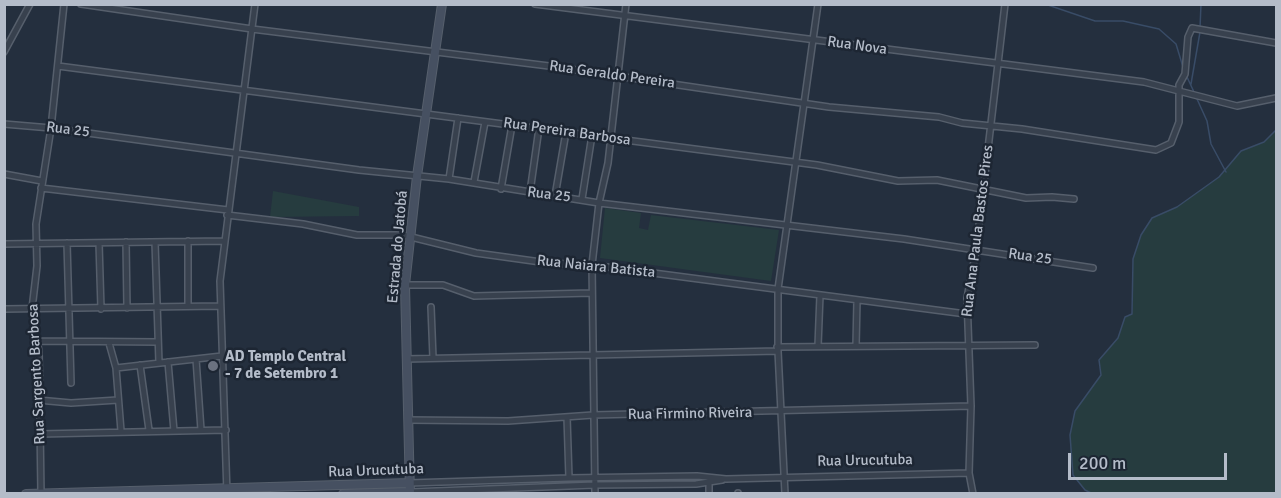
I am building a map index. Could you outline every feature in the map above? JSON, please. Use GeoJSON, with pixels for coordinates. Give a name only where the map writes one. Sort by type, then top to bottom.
{"type":"FeatureCollection","features":[{"type":"Feature","properties":{"kind":"street"},"geometry":{"type":"LineString","coordinates":[[4,52],[30,4]]}},
{"type":"Feature","properties":{"kind":"street","name":"Rua Sargento Barbosa"},"geometry":{"type":"LineString","coordinates":[[41,493],[38,341],[32,309],[37,266],[35,244],[51,128],[64,4]]}},
{"type":"Feature","properties":{"kind":"street","name":"Rua Geraldo Pereira"},"geometry":{"type":"LineString","coordinates":[[81,4],[888,114],[939,117],[1158,150],[1171,143],[1179,122],[1179,89],[1185,74],[1188,37],[1192,28],[1276,43]]}},
{"type":"Feature","properties":{"kind":"street"},"geometry":{"type":"LineString","coordinates":[[228,491],[220,306],[224,241],[255,4]]}},
{"type":"Feature","properties":{"kind":"street","name":"Estrada do Jatobá"},"geometry":{"type":"LineString","coordinates":[[410,489],[405,285],[417,176],[428,114],[442,4]]}},
{"type":"Feature","properties":{"kind":"street","name":"Rua Nova"},"geometry":{"type":"LineString","coordinates":[[535,4],[1144,82],[1179,89],[1207,100],[1237,106],[1276,98]]}},
{"type":"Feature","properties":{"kind":"street"},"geometry":{"type":"LineString","coordinates":[[595,494],[592,265],[599,203],[611,138],[626,4]]}},
{"type":"Feature","properties":{"kind":"street"},"geometry":{"type":"LineString","coordinates":[[785,494],[777,289],[797,164],[818,4]]}},
{"type":"Feature","properties":{"kind":"street","name":"Rua Ana Paula Bastos Pires"},"geometry":{"type":"LineString","coordinates":[[973,494],[969,472],[971,406],[966,314],[976,251],[1005,4]]}},
{"type":"Feature","properties":{"kind":"street","name":"Rua Pereira Barbosa"},"geometry":{"type":"LineString","coordinates":[[58,66],[512,124],[797,164],[898,181],[937,180],[1026,198],[1074,199]]}},
{"type":"Feature","properties":{"kind":"street"},"geometry":{"type":"LineString","coordinates":[[449,179],[458,118]]}},
{"type":"Feature","properties":{"kind":"street"},"geometry":{"type":"LineString","coordinates":[[474,182],[485,122]]}},
{"type":"Feature","properties":{"kind":"street","name":"Rua 25"},"geometry":{"type":"LineString","coordinates":[[4,124],[474,182],[501,189],[599,203],[788,226],[1093,268]]}},
{"type":"Feature","properties":{"kind":"street"},"geometry":{"type":"LineString","coordinates":[[501,189],[512,124]]}},
{"type":"Feature","properties":{"kind":"street"},"geometry":{"type":"LineString","coordinates":[[530,192],[539,128]]}},
{"type":"Feature","properties":{"kind":"street"},"geometry":{"type":"LineString","coordinates":[[555,196],[566,132]]}},
{"type":"Feature","properties":{"kind":"street"},"geometry":{"type":"LineString","coordinates":[[582,199],[592,135]]}},
{"type":"Feature","properties":{"kind":"street"},"geometry":{"type":"LineString","coordinates":[[4,174],[42,181]]}},
{"type":"Feature","properties":{"kind":"street","name":"Rua Naiara Batista"},"geometry":{"type":"LineString","coordinates":[[41,188],[303,224],[357,235],[411,237],[486,254],[548,263],[592,265],[966,314]]}},
{"type":"Feature","properties":{"kind":"street"},"geometry":{"type":"LineString","coordinates":[[188,241],[188,306]]}},
{"type":"Feature","properties":{"kind":"street"},"geometry":{"type":"LineString","coordinates":[[4,244],[224,241]]}},
{"type":"Feature","properties":{"kind":"street"},"geometry":{"type":"LineString","coordinates":[[126,242],[127,308]]}},
{"type":"Feature","properties":{"kind":"street"},"geometry":{"type":"LineString","coordinates":[[155,242],[159,363]]}},
{"type":"Feature","properties":{"kind":"street"},"geometry":{"type":"LineString","coordinates":[[67,243],[71,383]]}},
{"type":"Feature","properties":{"kind":"street"},"geometry":{"type":"LineString","coordinates":[[99,243],[101,309]]}},
{"type":"Feature","properties":{"kind":"street"},"geometry":{"type":"LineString","coordinates":[[405,285],[443,285],[474,296],[591,293]]}},
{"type":"Feature","properties":{"kind":"street"},"geometry":{"type":"LineString","coordinates":[[818,346],[820,295]]}},
{"type":"Feature","properties":{"kind":"street"},"geometry":{"type":"LineString","coordinates":[[856,346],[857,300]]}},
{"type":"Feature","properties":{"kind":"street"},"geometry":{"type":"LineString","coordinates":[[4,309],[220,306]]}},
{"type":"Feature","properties":{"kind":"street"},"geometry":{"type":"LineString","coordinates":[[431,307],[433,358]]}},
{"type":"Feature","properties":{"kind":"street"},"geometry":{"type":"LineString","coordinates":[[38,341],[71,340],[110,344],[158,342]]}},
{"type":"Feature","properties":{"kind":"street"},"geometry":{"type":"LineString","coordinates":[[110,344],[116,368],[121,431]]}},
{"type":"Feature","properties":{"kind":"street"},"geometry":{"type":"LineString","coordinates":[[406,359],[592,355],[818,346],[1035,345]]}},
{"type":"Feature","properties":{"kind":"street"},"geometry":{"type":"LineString","coordinates":[[116,368],[222,356]]}},
{"type":"Feature","properties":{"kind":"street"},"geometry":{"type":"LineString","coordinates":[[196,358],[201,430]]}},
{"type":"Feature","properties":{"kind":"street"},"geometry":{"type":"LineString","coordinates":[[168,362],[174,431]]}},
{"type":"Feature","properties":{"kind":"street"},"geometry":{"type":"LineString","coordinates":[[140,365],[148,430]]}},
{"type":"Feature","properties":{"kind":"street"},"geometry":{"type":"LineString","coordinates":[[38,400],[71,403],[118,400]]}},
{"type":"Feature","properties":{"kind":"street","name":"Rua Firmino Riveira"},"geometry":{"type":"LineString","coordinates":[[408,420],[508,421],[593,415],[971,406]]}},
{"type":"Feature","properties":{"kind":"street"},"geometry":{"type":"LineString","coordinates":[[567,417],[569,478]]}},
{"type":"Feature","properties":{"kind":"street"},"geometry":{"type":"LineString","coordinates":[[40,434],[226,430]]}},
{"type":"Feature","properties":{"kind":"street","name":"Rua Urucutuba"},"geometry":{"type":"LineString","coordinates":[[26,494],[410,489],[969,472]]}},
{"type":"Feature","properties":{"kind":"street","name":"Rua Urucutuba"},"geometry":{"type":"LineString","coordinates":[[343,494],[569,478],[625,485],[681,484],[709,480]]}},
{"type":"Feature","properties":{"kind":"street"},"geometry":{"type":"LineString","coordinates":[[709,480],[709,494]]}},
{"type":"Feature","properties":{"kind":"street"},"geometry":{"type":"LineString","coordinates":[[681,484],[682,494]]}},
{"type":"Feature","properties":{"kind":"street"},"geometry":{"type":"LineString","coordinates":[[625,485],[626,494]]}},
{"type":"Feature","properties":{"kind":"street"},"geometry":{"type":"LineString","coordinates":[[653,485],[653,494]]}},
{"type":"Feature","properties":{"kind":"green space"},"geometry":{"type":"Polygon","coordinates":[[[1276,130],[1276,493],[1093,494],[1085,490],[1073,475],[1070,458],[1070,435],[1075,411],[1101,375],[1099,360],[1118,338],[1125,317],[1132,314],[1133,259],[1141,235],[1152,218],[1177,207],[1219,177],[1241,151],[1264,142],[1276,130]]]}},
{"type":"Feature","properties":{"kind":"green space"},"geometry":{"type":"Polygon","coordinates":[[[273,191],[359,207],[359,216],[270,217],[273,191]]]}},
{"type":"Feature","properties":{"kind":"green space"},"geometry":{"type":"Polygon","coordinates":[[[605,208],[641,213],[639,228],[648,230],[651,215],[779,230],[771,281],[600,258],[605,208]]]}},
{"type":"Feature","properties":{"kind":"waterway"},"geometry":{"type":"LineString","coordinates":[[1045,4],[1095,21],[1123,21],[1159,29],[1176,44],[1183,67]]}},
{"type":"Feature","properties":{"kind":"waterway"},"geometry":{"type":"LineString","coordinates":[[1200,28],[1201,4]]}},
{"type":"Feature","properties":{"kind":"waterway"},"geometry":{"type":"LineString","coordinates":[[1191,84],[1200,32]]}},
{"type":"Feature","properties":{"kind":"waterway"},"geometry":{"type":"LineString","coordinates":[[1187,77],[1194,92]]}},
{"type":"Feature","properties":{"kind":"waterway"},"geometry":{"type":"LineString","coordinates":[[1197,99],[1207,121],[1211,144],[1226,172]]}},
{"type":"Feature","properties":{"kind":"waterway"},"geometry":{"type":"LineString","coordinates":[[1093,494],[1085,490],[1073,475],[1070,435],[1075,411],[1101,375],[1099,360],[1118,338],[1125,317],[1132,314],[1133,259],[1141,235],[1152,218],[1177,207],[1219,177],[1241,151],[1264,142],[1276,130]]}},
{"type":"Feature","properties":{"kind":"place","name":"AD Templo Central - 7 de Setembro 1"},"geometry":{"type":"Point","coordinates":[213,366]}}]}
